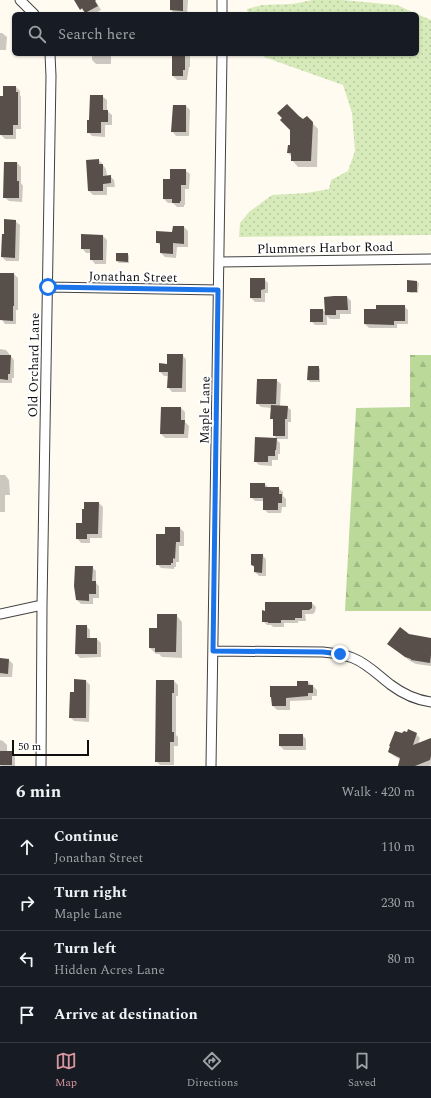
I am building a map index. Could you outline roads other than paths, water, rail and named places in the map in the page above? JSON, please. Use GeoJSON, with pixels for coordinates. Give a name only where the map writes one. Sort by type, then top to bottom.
{"type":"FeatureCollection","features":[{"type":"Feature","properties":{"kind":"street"},"geometry":{"type":"LineString","coordinates":[[20,0],[32,12]]}},
{"type":"Feature","properties":{"kind":"street"},"geometry":{"type":"LineString","coordinates":[[222,0],[222,12]]}},
{"type":"Feature","properties":{"kind":"street","name":"Old Orchard Lane"},"geometry":{"type":"LineString","coordinates":[[41,766],[42,605],[52,76],[50,56]]}},
{"type":"Feature","properties":{"kind":"street","name":"Maple Lane"},"geometry":{"type":"LineString","coordinates":[[211,766],[222,56]]}},
{"type":"Feature","properties":{"kind":"street","name":"Plummers Harbor Road"},"geometry":{"type":"LineString","coordinates":[[219,262],[431,259]]}},
{"type":"Feature","properties":{"kind":"street","name":"Jonathan Street"},"geometry":{"type":"LineString","coordinates":[[48,287],[218,290]]}},
{"type":"Feature","properties":{"kind":"street"},"geometry":{"type":"LineString","coordinates":[[0,614],[42,605]]}},
{"type":"Feature","properties":{"kind":"street"},"geometry":{"type":"LineString","coordinates":[[213,651],[323,652],[340,654],[369,667],[392,686],[409,696],[431,702]]}}]}
